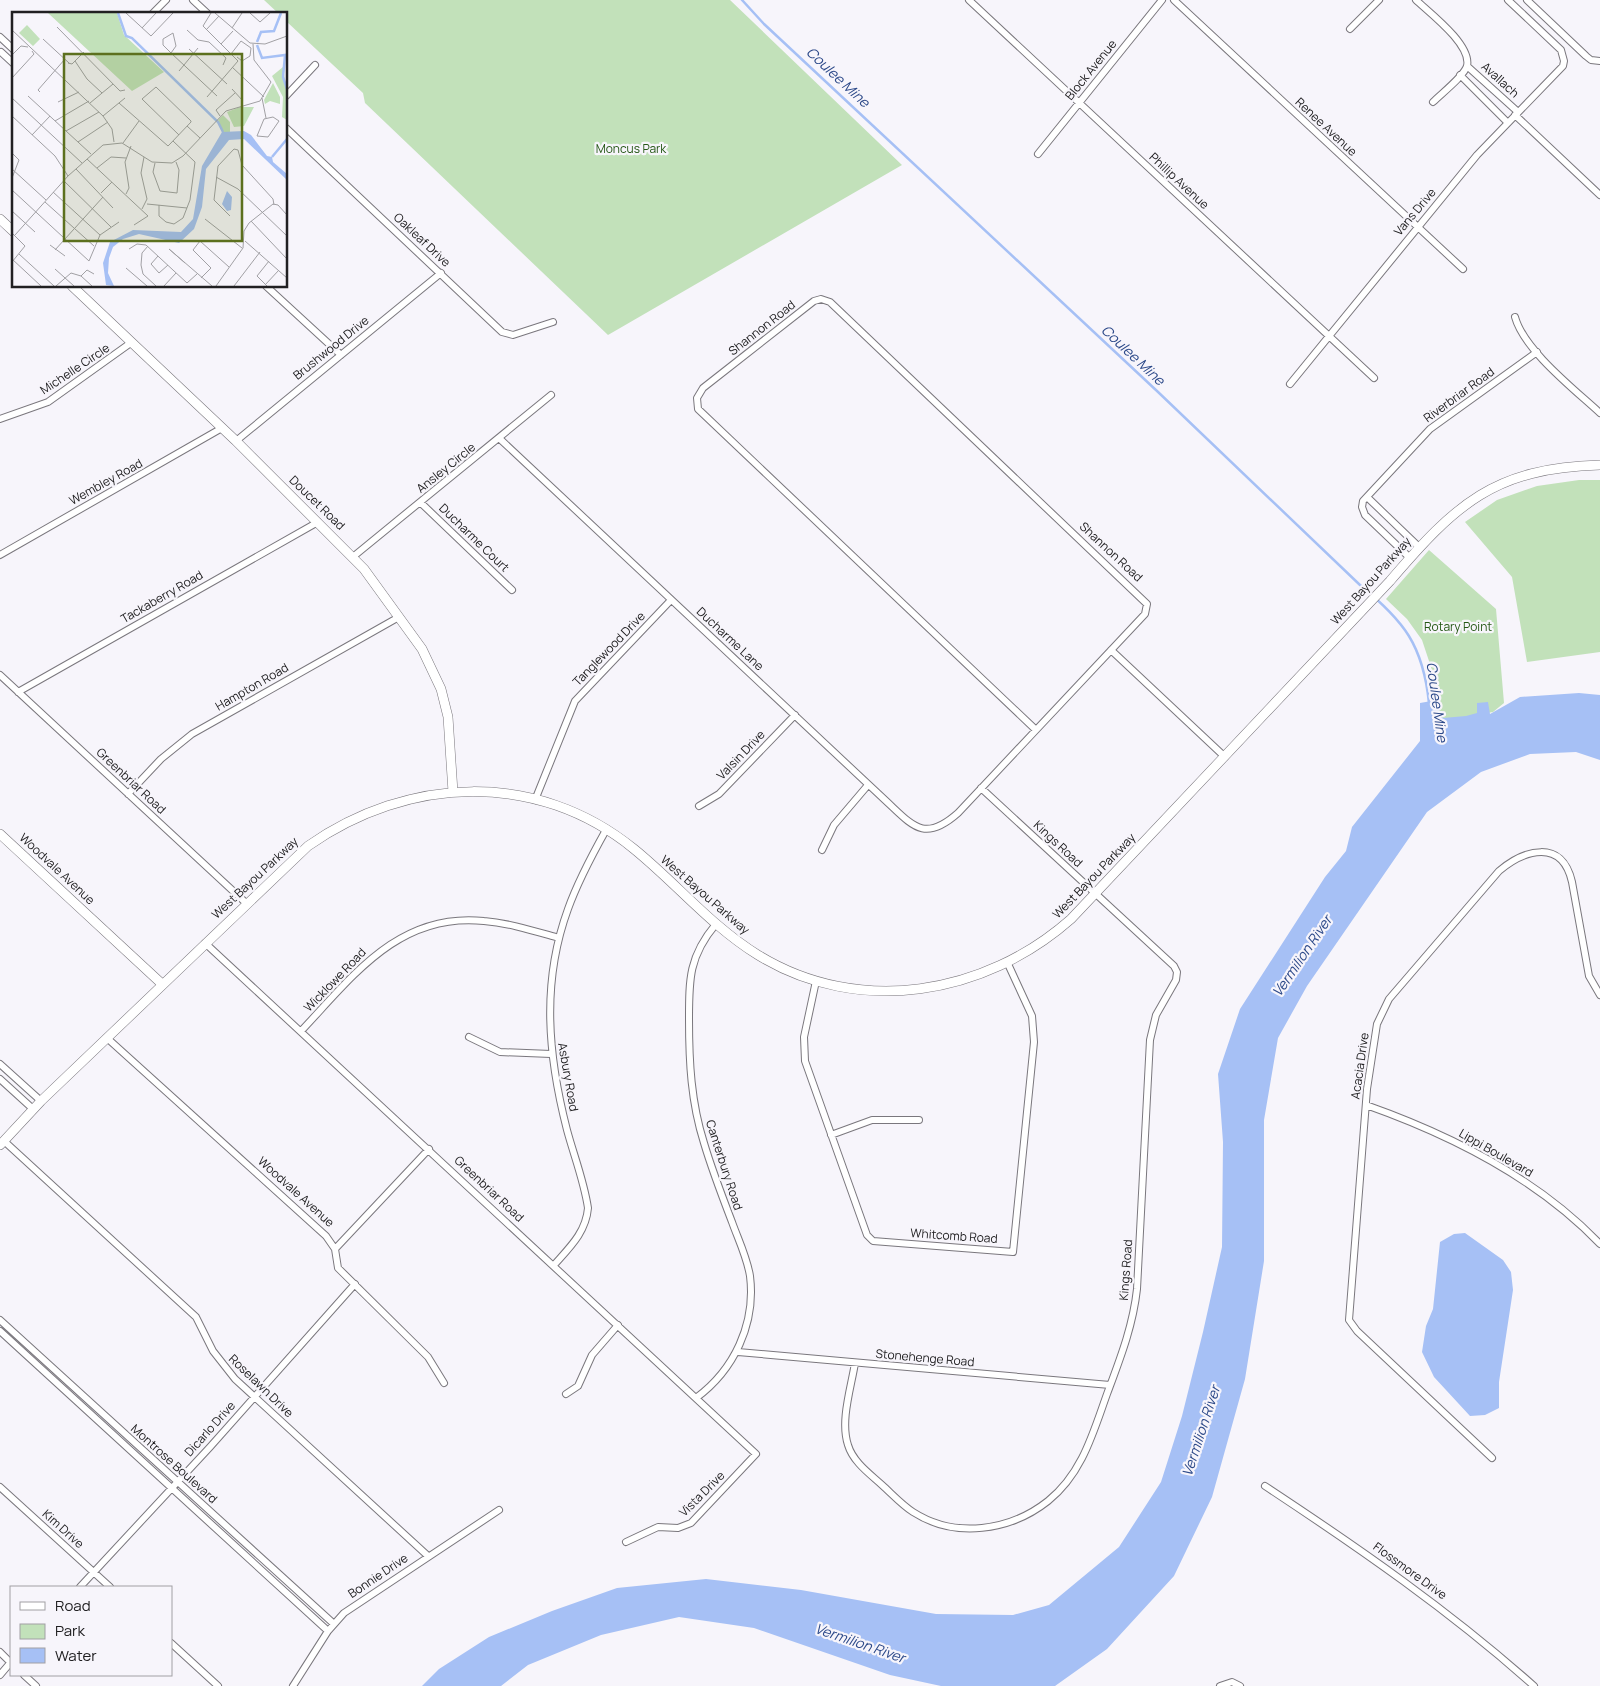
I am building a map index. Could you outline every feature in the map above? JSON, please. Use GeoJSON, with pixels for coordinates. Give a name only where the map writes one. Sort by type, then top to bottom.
{"type":"FeatureCollection","features":[{"type":"Feature","properties":{"kind":"street"},"geometry":{"type":"LineString","coordinates":[[154,12],[166,0]]}},
{"type":"Feature","properties":{"kind":"street"},"geometry":{"type":"LineString","coordinates":[[193,0],[206,12]]}},
{"type":"Feature","properties":{"kind":"street","name":"Phillip Avenue"},"geometry":{"type":"LineString","coordinates":[[969,0],[1374,378]]}},
{"type":"Feature","properties":{"kind":"street","name":"Block Avenue"},"geometry":{"type":"LineString","coordinates":[[1038,154],[1162,0]]}},
{"type":"Feature","properties":{"kind":"street","name":"Renee Avenue"},"geometry":{"type":"LineString","coordinates":[[1174,0],[1464,270]]}},
{"type":"Feature","properties":{"kind":"street"},"geometry":{"type":"LineString","coordinates":[[1350,29],[1379,0]]}},
{"type":"Feature","properties":{"kind":"street","name":"Avallach"},"geometry":{"type":"LineString","coordinates":[[1416,0],[1457,39],[1464,51],[1467,66],[1600,196]]}},
{"type":"Feature","properties":{"kind":"street","name":"Vans Drive"},"geometry":{"type":"LineString","coordinates":[[1290,384],[1417,227],[1517,113],[1556,74],[1564,60],[1560,50],[1508,0]]}},
{"type":"Feature","properties":{"kind":"street"},"geometry":{"type":"LineString","coordinates":[[1527,0],[1586,56],[1591,60],[1600,61]]}},
{"type":"Feature","properties":{"kind":"street"},"geometry":{"type":"LineString","coordinates":[[0,37],[12,48]]}},
{"type":"Feature","properties":{"kind":"street"},"geometry":{"type":"LineString","coordinates":[[8,45],[0,53],[12,62]]}},
{"type":"Feature","properties":{"kind":"street"},"geometry":{"type":"LineString","coordinates":[[288,94],[315,65]]}},
{"type":"Feature","properties":{"kind":"street","name":"Avallach"},"geometry":{"type":"LineString","coordinates":[[1433,102],[1467,66]]}},
{"type":"Feature","properties":{"kind":"street","name":"Avallach"},"geometry":{"type":"LineString","coordinates":[[1460,75],[1508,123]]}},
{"type":"Feature","properties":{"kind":"street","name":"Oakleaf Drive"},"geometry":{"type":"LineString","coordinates":[[288,130],[505,334],[513,335],[553,322]]}},
{"type":"Feature","properties":{"kind":"street"},"geometry":{"type":"LineString","coordinates":[[0,219],[12,230]]}},
{"type":"Feature","properties":{"kind":"street","name":"Brushwood Drive"},"geometry":{"type":"LineString","coordinates":[[236,441],[441,274]]}},
{"type":"Feature","properties":{"kind":"street","name":"Doucet Road"},"geometry":{"type":"LineString","coordinates":[[74,288],[354,556],[422,649],[441,689],[448,717],[453,792]]}},
{"type":"Feature","properties":{"kind":"street"},"geometry":{"type":"LineString","coordinates":[[268,288],[340,355]]}},
{"type":"Feature","properties":{"kind":"street","name":"Shannon Road"},"geometry":{"type":"LineString","coordinates":[[952,818],[982,788],[1111,650],[1144,614],[1148,607],[1145,599],[830,302],[821,299],[814,301],[699,392],[697,404],[701,414],[1036,730]]}},
{"type":"Feature","properties":{"kind":"street"},"geometry":{"type":"LineString","coordinates":[[1515,317],[1522,336],[1600,413]]}},
{"type":"Feature","properties":{"kind":"street","name":"Michelle Circle"},"geometry":{"type":"LineString","coordinates":[[0,419],[48,402],[132,342]]}},
{"type":"Feature","properties":{"kind":"street","name":"Riverbriar Road"},"geometry":{"type":"LineString","coordinates":[[1410,558],[1365,515],[1362,508],[1363,501],[1430,429],[1537,352]]}},
{"type":"Feature","properties":{"kind":"street","name":"Ansley Circle"},"geometry":{"type":"LineString","coordinates":[[354,556],[500,439],[551,395]]}},
{"type":"Feature","properties":{"kind":"street","name":"Wembley Road"},"geometry":{"type":"LineString","coordinates":[[0,555],[222,428]]}},
{"type":"Feature","properties":{"kind":"street","name":"Ducharme Lane"},"geometry":{"type":"LineString","coordinates":[[500,439],[909,822],[920,829],[927,830],[936,828],[952,818]]}},
{"type":"Feature","properties":{"kind":"street","name":"West Bayou Parkway"},"geometry":{"type":"LineString","coordinates":[[2,1143],[40,1101],[308,846],[348,821],[388,804],[453,792],[499,793],[535,800],[574,813],[606,830],[634,849],[716,924],[764,958],[816,981],[861,989],[916,989],[962,981],[1008,964],[1054,934],[1096,894],[1419,547],[1455,512],[1500,484],[1529,473],[1551,469],[1600,465]]}},
{"type":"Feature","properties":{"kind":"street"},"geometry":{"type":"LineString","coordinates":[[1367,496],[1419,547]]}},
{"type":"Feature","properties":{"kind":"street","name":"Ducharme Court"},"geometry":{"type":"LineString","coordinates":[[421,503],[512,590]]}},
{"type":"Feature","properties":{"kind":"street","name":"Tackaberry Road"},"geometry":{"type":"LineString","coordinates":[[18,692],[318,522]]}},
{"type":"Feature","properties":{"kind":"street","name":"Tanglewood Drive"},"geometry":{"type":"LineString","coordinates":[[535,800],[576,701],[672,600]]}},
{"type":"Feature","properties":{"kind":"street","name":"Hampton Road"},"geometry":{"type":"LineString","coordinates":[[128,794],[161,759],[192,734],[399,617]]}},
{"type":"Feature","properties":{"kind":"street"},"geometry":{"type":"LineString","coordinates":[[1111,650],[1224,757]]}},
{"type":"Feature","properties":{"kind":"street","name":"Greenbriar Road"},"geometry":{"type":"LineString","coordinates":[[0,675],[246,903]]}},
{"type":"Feature","properties":{"kind":"street","name":"Valsin Drive"},"geometry":{"type":"LineString","coordinates":[[699,806],[719,794],[795,715]]}},
{"type":"Feature","properties":{"kind":"street"},"geometry":{"type":"LineString","coordinates":[[822,850],[834,825],[868,785]]}},
{"type":"Feature","properties":{"kind":"street","name":"Kings Road"},"geometry":{"type":"LineString","coordinates":[[854,1363],[845,1434],[853,1456],[912,1512],[939,1523],[968,1529],[992,1528],[1022,1518],[1058,1492],[1069,1480],[1081,1460],[1126,1344],[1135,1306],[1150,1040],[1159,1007],[1178,975],[1174,966],[982,788]]}},
{"type":"Feature","properties":{"kind":"street","name":"Asbury Road"},"geometry":{"type":"LineString","coordinates":[[554,1264],[582,1232],[587,1220],[588,1208],[567,1131],[551,1054],[549,1002],[552,969],[559,938],[575,889],[606,830]]}},
{"type":"Feature","properties":{"kind":"street","name":"Woodvale Avenue"},"geometry":{"type":"LineString","coordinates":[[0,834],[162,984]]}},
{"type":"Feature","properties":{"kind":"street","name":"Acacia Drive"},"geometry":{"type":"LineString","coordinates":[[1492,1458],[1350,1323],[1349,1313],[1366,1105],[1378,1024],[1389,1000],[1499,871],[1523,855],[1541,851],[1563,862],[1567,868],[1572,882],[1590,976],[1600,995]]}},
{"type":"Feature","properties":{"kind":"street","name":"Wicklowe Road"},"geometry":{"type":"LineString","coordinates":[[302,1030],[367,960],[394,941],[424,927],[450,921],[483,920],[559,938]]}},
{"type":"Feature","properties":{"kind":"street","name":"Canterbury Road"},"geometry":{"type":"LineString","coordinates":[[696,1398],[714,1383],[738,1352],[750,1306],[750,1275],[704,1143],[693,1100],[690,1076],[690,974],[698,950],[716,924]]}},
{"type":"Feature","properties":{"kind":"street","name":"Greenbriar Road"},"geometry":{"type":"LineString","coordinates":[[205,943],[302,1030],[756,1454]]}},
{"type":"Feature","properties":{"kind":"street","name":"Whitcomb Road"},"geometry":{"type":"LineString","coordinates":[[816,981],[806,1025],[804,1049],[808,1073],[867,1235],[873,1241],[1013,1252],[1034,1034],[1032,1016],[1027,1002],[1008,964]]}},
{"type":"Feature","properties":{"kind":"street"},"geometry":{"type":"LineString","coordinates":[[469,1037],[505,1053],[551,1054]]}},
{"type":"Feature","properties":{"kind":"street","name":"Woodvale Avenue"},"geometry":{"type":"LineString","coordinates":[[107,1038],[326,1236],[335,1249],[337,1265],[428,1357],[444,1383]]}},
{"type":"Feature","properties":{"kind":"street"},"geometry":{"type":"LineString","coordinates":[[0,1064],[40,1101]]}},
{"type":"Feature","properties":{"kind":"street"},"geometry":{"type":"LineString","coordinates":[[0,1079],[33,1109]]}},
{"type":"Feature","properties":{"kind":"street","name":"Lippi Boulevard"},"geometry":{"type":"LineString","coordinates":[[1366,1105],[1425,1128],[1503,1168],[1566,1212],[1600,1244]]}},
{"type":"Feature","properties":{"kind":"street"},"geometry":{"type":"LineString","coordinates":[[831,1135],[872,1120],[919,1120]]}},
{"type":"Feature","properties":{"kind":"street","name":"Roselawn Drive"},"geometry":{"type":"LineString","coordinates":[[2,1143],[196,1317],[219,1361],[254,1396],[428,1556]]}},
{"type":"Feature","properties":{"kind":"street"},"geometry":{"type":"LineString","coordinates":[[335,1249],[429,1149]]}},
{"type":"Feature","properties":{"kind":"street","name":"Dicarlo Drive"},"geometry":{"type":"LineString","coordinates":[[81,1586],[355,1284]]}},
{"type":"Feature","properties":{"kind":"street","name":"Montrose Boulevard"},"geometry":{"type":"LineString","coordinates":[[0,1320],[334,1624]]}},
{"type":"Feature","properties":{"kind":"street"},"geometry":{"type":"LineString","coordinates":[[566,1394],[578,1386],[592,1355],[618,1325]]}},
{"type":"Feature","properties":{"kind":"street","name":"Montrose Boulevard"},"geometry":{"type":"LineString","coordinates":[[0,1331],[328,1631]]}},
{"type":"Feature","properties":{"kind":"street","name":"Stonehenge Road"},"geometry":{"type":"LineString","coordinates":[[738,1352],[1110,1385]]}},
{"type":"Feature","properties":{"kind":"street","name":"Vista Drive"},"geometry":{"type":"LineString","coordinates":[[626,1542],[658,1527],[678,1528],[692,1523],[756,1454]]}},
{"type":"Feature","properties":{"kind":"street","name":"Flossmore Drive"},"geometry":{"type":"LineString","coordinates":[[1264,1486],[1404,1580],[1490,1646],[1534,1686]]}},
{"type":"Feature","properties":{"kind":"street","name":"Kim Drive"},"geometry":{"type":"LineString","coordinates":[[0,1487],[109,1586]]}},
{"type":"Feature","properties":{"kind":"street","name":"Bonnie Drive"},"geometry":{"type":"LineString","coordinates":[[293,1686],[328,1631],[362,1599],[499,1510]]}},
{"type":"Feature","properties":{"kind":"street"},"geometry":{"type":"LineString","coordinates":[[172,1644],[218,1686]]}},
{"type":"Feature","properties":{"kind":"street"},"geometry":{"type":"LineString","coordinates":[[0,1652],[10,1662]]}},
{"type":"Feature","properties":{"kind":"street"},"geometry":{"type":"LineString","coordinates":[[0,1675],[10,1664]]}},
{"type":"Feature","properties":{"kind":"street"},"geometry":{"type":"LineString","coordinates":[[25,1676],[36,1686]]}},
{"type":"Feature","properties":{"kind":"street"},"geometry":{"type":"LineString","coordinates":[[1220,1686],[1232,1682],[1240,1686]]}},
{"type":"Feature","properties":{"kind":"green space","name":"Moncus Park"},"geometry":{"type":"Polygon","coordinates":[[[264,0],[730,0],[902,165],[608,335],[365,103],[363,93],[288,23],[288,12],[277,12],[264,0]]]}},
{"type":"Feature","properties":{"kind":"green space"},"geometry":{"type":"Polygon","coordinates":[[[1579,480],[1600,480],[1600,652],[1527,662],[1512,577],[1465,522],[1497,500],[1537,486],[1579,480]]]}},
{"type":"Feature","properties":{"kind":"green space","name":"Rotary Point"},"geometry":{"type":"Polygon","coordinates":[[[1429,550],[1496,609],[1504,703],[1493,712],[1442,721],[1434,708],[1437,685],[1422,640],[1407,619],[1386,599],[1429,550]]]}},
{"type":"Feature","properties":{"kind":"water","name":"Vermilion River"},"geometry":{"type":"Polygon","coordinates":[[[1579,693],[1600,695],[1600,760],[1576,752],[1530,754],[1481,772],[1427,812],[1307,986],[1278,1038],[1264,1120],[1264,1261],[1245,1379],[1212,1497],[1174,1576],[1107,1649],[1055,1686],[941,1686],[890,1675],[754,1628],[679,1617],[601,1635],[528,1665],[501,1686],[422,1686],[439,1669],[489,1637],[552,1611],[617,1588],[706,1579],[801,1590],[936,1614],[1013,1615],[1049,1605],[1119,1547],[1161,1482],[1182,1416],[1203,1332],[1222,1247],[1223,1142],[1218,1074],[1240,1009],[1325,877],[1346,851],[1352,827],[1420,741],[1420,703],[1437,700],[1437,708],[1443,718],[1477,713],[1477,703],[1488,702],[1490,714],[1520,697],[1579,693]]]}},
{"type":"Feature","properties":{"kind":"water"},"geometry":{"type":"Polygon","coordinates":[[[1465,1233],[1503,1260],[1511,1272],[1513,1290],[1499,1382],[1499,1408],[1485,1415],[1470,1416],[1434,1377],[1422,1352],[1426,1326],[1433,1309],[1440,1242],[1454,1234],[1465,1233]]]}},
{"type":"Feature","properties":{"kind":"waterway","name":"Coulee Mine"},"geometry":{"type":"LineString","coordinates":[[742,0],[764,24],[1157,391],[1388,610],[1400,623],[1416,650],[1422,665],[1429,703]]}}]}
